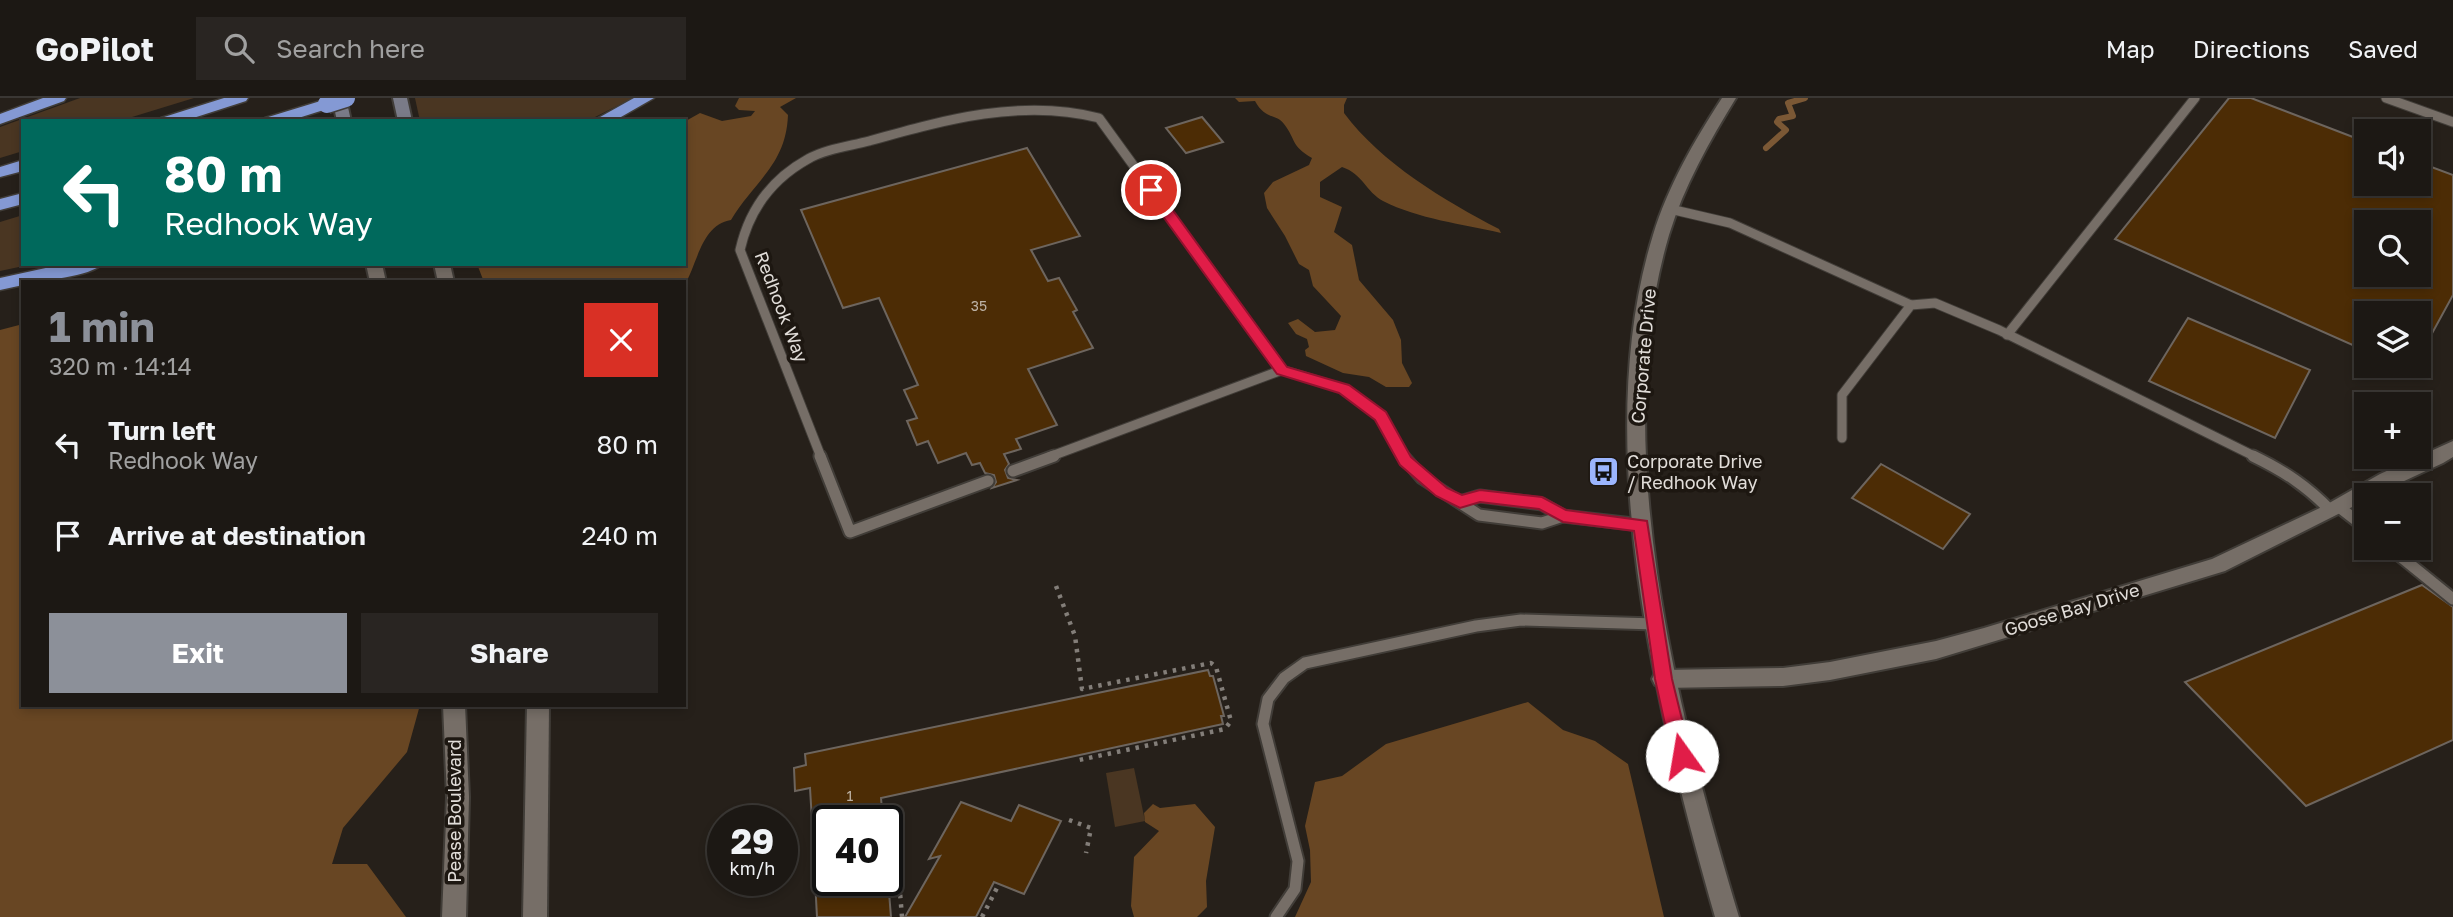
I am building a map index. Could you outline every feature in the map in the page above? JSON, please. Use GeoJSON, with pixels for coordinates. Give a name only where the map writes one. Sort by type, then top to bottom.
{"type":"FeatureCollection","features":[{"type":"Feature","properties":{"kind":"highway"},"geometry":{"type":"LineString","coordinates":[[0,119],[58,98]]}},
{"type":"Feature","properties":{"kind":"highway"},"geometry":{"type":"LineString","coordinates":[[173,119],[240,98]]}},
{"type":"Feature","properties":{"kind":"highway"},"geometry":{"type":"LineString","coordinates":[[277,119],[346,98]]}},
{"type":"Feature","properties":{"kind":"highway"},"geometry":{"type":"LineString","coordinates":[[605,119],[646,98]]}},
{"type":"Feature","properties":{"kind":"highway"},"geometry":{"type":"LineString","coordinates":[[0,172],[21,166]]}},
{"type":"Feature","properties":{"kind":"highway"},"geometry":{"type":"LineString","coordinates":[[0,205],[21,199]]}},
{"type":"Feature","properties":{"kind":"highway"},"geometry":{"type":"LineString","coordinates":[[0,284],[84,266]]}},
{"type":"Feature","properties":{"kind":"main road"},"geometry":{"type":"LineString","coordinates":[[400,98],[405,119]]}},
{"type":"Feature","properties":{"kind":"main road"},"geometry":{"type":"LineString","coordinates":[[333,101],[343,119]]}},
{"type":"Feature","properties":{"kind":"street","name":"Corporate Drive"},"geometry":{"type":"LineString","coordinates":[[1727,917],[1682,756],[1664,679],[1642,526],[1638,438],[1640,355],[1647,294],[1659,239],[1702,141],[1729,98]]}},
{"type":"Feature","properties":{"kind":"street","name":"Goose Bay Drive"},"geometry":{"type":"LineString","coordinates":[[1664,679],[1783,677],[1830,671],[1936,650],[2218,565],[2335,509],[2453,447]]}},
{"type":"Feature","properties":{"kind":"street","name":"Pease Boulevard"},"geometry":{"type":"LineString","coordinates":[[454,707],[457,797],[454,917]]}},
{"type":"Feature","properties":{"kind":"street"},"geometry":{"type":"LineString","coordinates":[[535,917],[538,707]]}},
{"type":"Feature","properties":{"kind":"lane"},"geometry":{"type":"LineString","coordinates":[[2007,335],[2195,98]]}},
{"type":"Feature","properties":{"kind":"lane"},"geometry":{"type":"LineString","coordinates":[[2386,98],[2453,122]]}},
{"type":"Feature","properties":{"kind":"lane","name":"Redhook Way"},"geometry":{"type":"LineString","coordinates":[[988,481],[850,531],[740,250],[743,228],[769,189],[787,172],[810,157],[993,106],[1046,101],[1087,109],[1099,118],[1282,370]]}},
{"type":"Feature","properties":{"kind":"lane"},"geometry":{"type":"LineString","coordinates":[[1670,209],[1730,223],[1912,305]]}},
{"type":"Feature","properties":{"kind":"lane"},"geometry":{"type":"LineString","coordinates":[[1842,438],[1842,396],[1912,305],[1922,302],[1941,305],[2284,471],[2354,521]]}},
{"type":"Feature","properties":{"kind":"lane"},"geometry":{"type":"LineString","coordinates":[[1013,471],[1282,370],[1344,389],[1380,416],[1406,461],[1422,478],[1479,515],[1542,523],[1563,516]]}},
{"type":"Feature","properties":{"kind":"lane"},"geometry":{"type":"LineString","coordinates":[[1460,502],[1480,496],[1542,503],[1563,516],[1642,526]]}},
{"type":"Feature","properties":{"kind":"lane"},"geometry":{"type":"LineString","coordinates":[[2405,560],[2453,599]]}},
{"type":"Feature","properties":{"kind":"lane"},"geometry":{"type":"LineString","coordinates":[[1276,917],[1295,889],[1298,861],[1263,724],[1268,699],[1284,678],[1305,663],[1510,621],[1655,624]]}},
{"type":"Feature","properties":{"kind":"path"},"geometry":{"type":"LineString","coordinates":[[1056,586],[1071,618],[1079,648],[1082,689],[1211,663],[1216,667],[1231,721],[1225,729],[1079,760]]}},
{"type":"Feature","properties":{"kind":"path"},"geometry":{"type":"LineString","coordinates":[[1069,820],[1091,828],[1086,853]]}},
{"type":"Feature","properties":{"kind":"path"},"geometry":{"type":"LineString","coordinates":[[982,917],[999,884]]}},
{"type":"Feature","properties":{"kind":"path"},"geometry":{"type":"LineString","coordinates":[[900,896],[902,917]]}},
{"type":"Feature","properties":{"kind":"shaded area"},"geometry":{"type":"Polygon","coordinates":[[[80,98],[194,98],[126,119],[22,119],[80,98]]]}},
{"type":"Feature","properties":{"kind":"shaded area"},"geometry":{"type":"Polygon","coordinates":[[[415,98],[633,98],[591,119],[420,119],[415,98]]]}},
{"type":"Feature","properties":{"kind":"shaded area"},"geometry":{"type":"Polygon","coordinates":[[[739,98],[796,98],[780,107],[788,115],[782,147],[775,160],[731,220],[721,223],[707,237],[686,282],[686,280],[483,280],[478,266],[686,266],[686,121],[700,113],[722,121],[751,116],[755,111],[739,110],[735,106],[739,98]]]}},
{"type":"Feature","properties":{"kind":"shaded area"},"geometry":{"type":"Polygon","coordinates":[[[1235,98],[1347,98],[1344,113],[1376,148],[1436,193],[1499,229],[1501,233],[1426,217],[1397,207],[1377,197],[1355,174],[1342,167],[1320,182],[1320,197],[1342,207],[1334,232],[1352,245],[1359,280],[1393,320],[1401,340],[1402,363],[1412,383],[1409,387],[1386,387],[1369,377],[1343,373],[1306,356],[1305,350],[1309,347],[1307,339],[1296,334],[1288,323],[1298,319],[1315,332],[1335,330],[1341,316],[1313,286],[1309,270],[1299,264],[1267,208],[1264,193],[1273,182],[1309,165],[1312,158],[1297,146],[1281,121],[1263,111],[1255,101],[1239,102],[1235,98]]]}},
{"type":"Feature","properties":{"kind":"shaded area"},"geometry":{"type":"Polygon","coordinates":[[[21,119],[21,152],[0,158],[0,127],[21,119]]]}},
{"type":"Feature","properties":{"kind":"shaded area"},"geometry":{"type":"Polygon","coordinates":[[[21,216],[21,266],[24,266],[0,271],[0,222],[21,216]]]}},
{"type":"Feature","properties":{"kind":"shaded area"},"geometry":{"type":"Polygon","coordinates":[[[21,325],[21,707],[419,707],[407,752],[343,828],[332,864],[367,864],[406,917],[0,917],[0,330],[21,325]]]}},
{"type":"Feature","properties":{"kind":"shaded area"},"geometry":{"type":"Polygon","coordinates":[[[1528,702],[1563,730],[1595,741],[1628,764],[1664,917],[1295,917],[1311,882],[1310,850],[1305,826],[1315,782],[1342,776],[1386,744],[1528,702]]]}},
{"type":"Feature","properties":{"kind":"shaded area"},"geometry":{"type":"Polygon","coordinates":[[[1134,768],[1145,821],[1115,827],[1106,773],[1134,768]]]}},
{"type":"Feature","properties":{"kind":"shaded area"},"geometry":{"type":"Polygon","coordinates":[[[1153,804],[1160,808],[1195,804],[1215,827],[1206,881],[1207,907],[1197,917],[1134,917],[1131,906],[1134,857],[1159,831],[1145,822],[1144,813],[1153,804]]]}},
{"type":"Feature","properties":{"kind":"building"},"geometry":{"type":"Polygon","coordinates":[[[2229,98],[2251,98],[2354,137],[2354,196],[2431,196],[2431,167],[2453,175],[2453,295],[2431,335],[2431,301],[2354,301],[2354,346],[2115,239],[2229,98]]]}},
{"type":"Feature","properties":{"kind":"building"},"geometry":{"type":"Polygon","coordinates":[[[1202,117],[1223,142],[1186,153],[1166,128],[1202,117]]]}},
{"type":"Feature","properties":{"kind":"building"},"geometry":{"type":"Polygon","coordinates":[[[1027,148],[1080,236],[1031,250],[1048,281],[1059,278],[1077,310],[1073,312],[1093,348],[1028,369],[1057,425],[1016,439],[1021,449],[1004,454],[1009,464],[1005,470],[1008,478],[1017,480],[992,488],[996,482],[994,475],[985,473],[980,463],[972,465],[966,453],[938,463],[928,441],[917,445],[907,421],[917,418],[904,390],[918,385],[879,298],[843,308],[801,210],[1027,148]]]}},
{"type":"Feature","properties":{"kind":"building"},"geometry":{"type":"Polygon","coordinates":[[[2188,318],[2310,370],[2275,438],[2149,381],[2188,318]]]}},
{"type":"Feature","properties":{"kind":"building"},"geometry":{"type":"Polygon","coordinates":[[[1881,464],[1970,514],[1943,549],[1852,498],[1881,464]]]}},
{"type":"Feature","properties":{"kind":"building"},"geometry":{"type":"Polygon","coordinates":[[[2422,585],[2453,607],[2453,740],[2306,806],[2185,682],[2422,585]]]}},
{"type":"Feature","properties":{"kind":"building"},"geometry":{"type":"Polygon","coordinates":[[[1208,670],[1210,676],[1213,676],[1224,716],[1221,716],[1223,724],[881,798],[882,805],[812,805],[812,821],[810,788],[795,791],[794,768],[806,765],[805,754],[1208,670]]]}},
{"type":"Feature","properties":{"kind":"building"},"geometry":{"type":"Polygon","coordinates":[[[961,802],[1011,821],[1019,805],[1061,821],[1024,894],[994,882],[976,917],[905,917],[940,856],[929,859],[961,802]]]}},
{"type":"Feature","properties":{"kind":"building"},"geometry":{"type":"Polygon","coordinates":[[[816,896],[889,896],[891,917],[817,917],[816,896]]]}},
{"type":"Feature","properties":{"kind":"waterway"},"geometry":{"type":"LineString","coordinates":[[1766,148],[1786,130],[1777,122],[1779,119],[1793,116],[1788,103],[1805,98]]}},
{"type":"Feature","properties":{"kind":"place","name":"Corporate Drive / Redhook Way"},"geometry":{"type":"Point","coordinates":[1604,472]}},
{"type":"Feature","properties":{"kind":"route"},"geometry":{"type":"LineString","coordinates":[[1151,190],[1282,370],[1344,389],[1380,416],[1406,461],[1422,478],[1441,492],[1460,502],[1480,496],[1542,503],[1563,516],[1642,526],[1664,679],[1682,756]]}}]}
